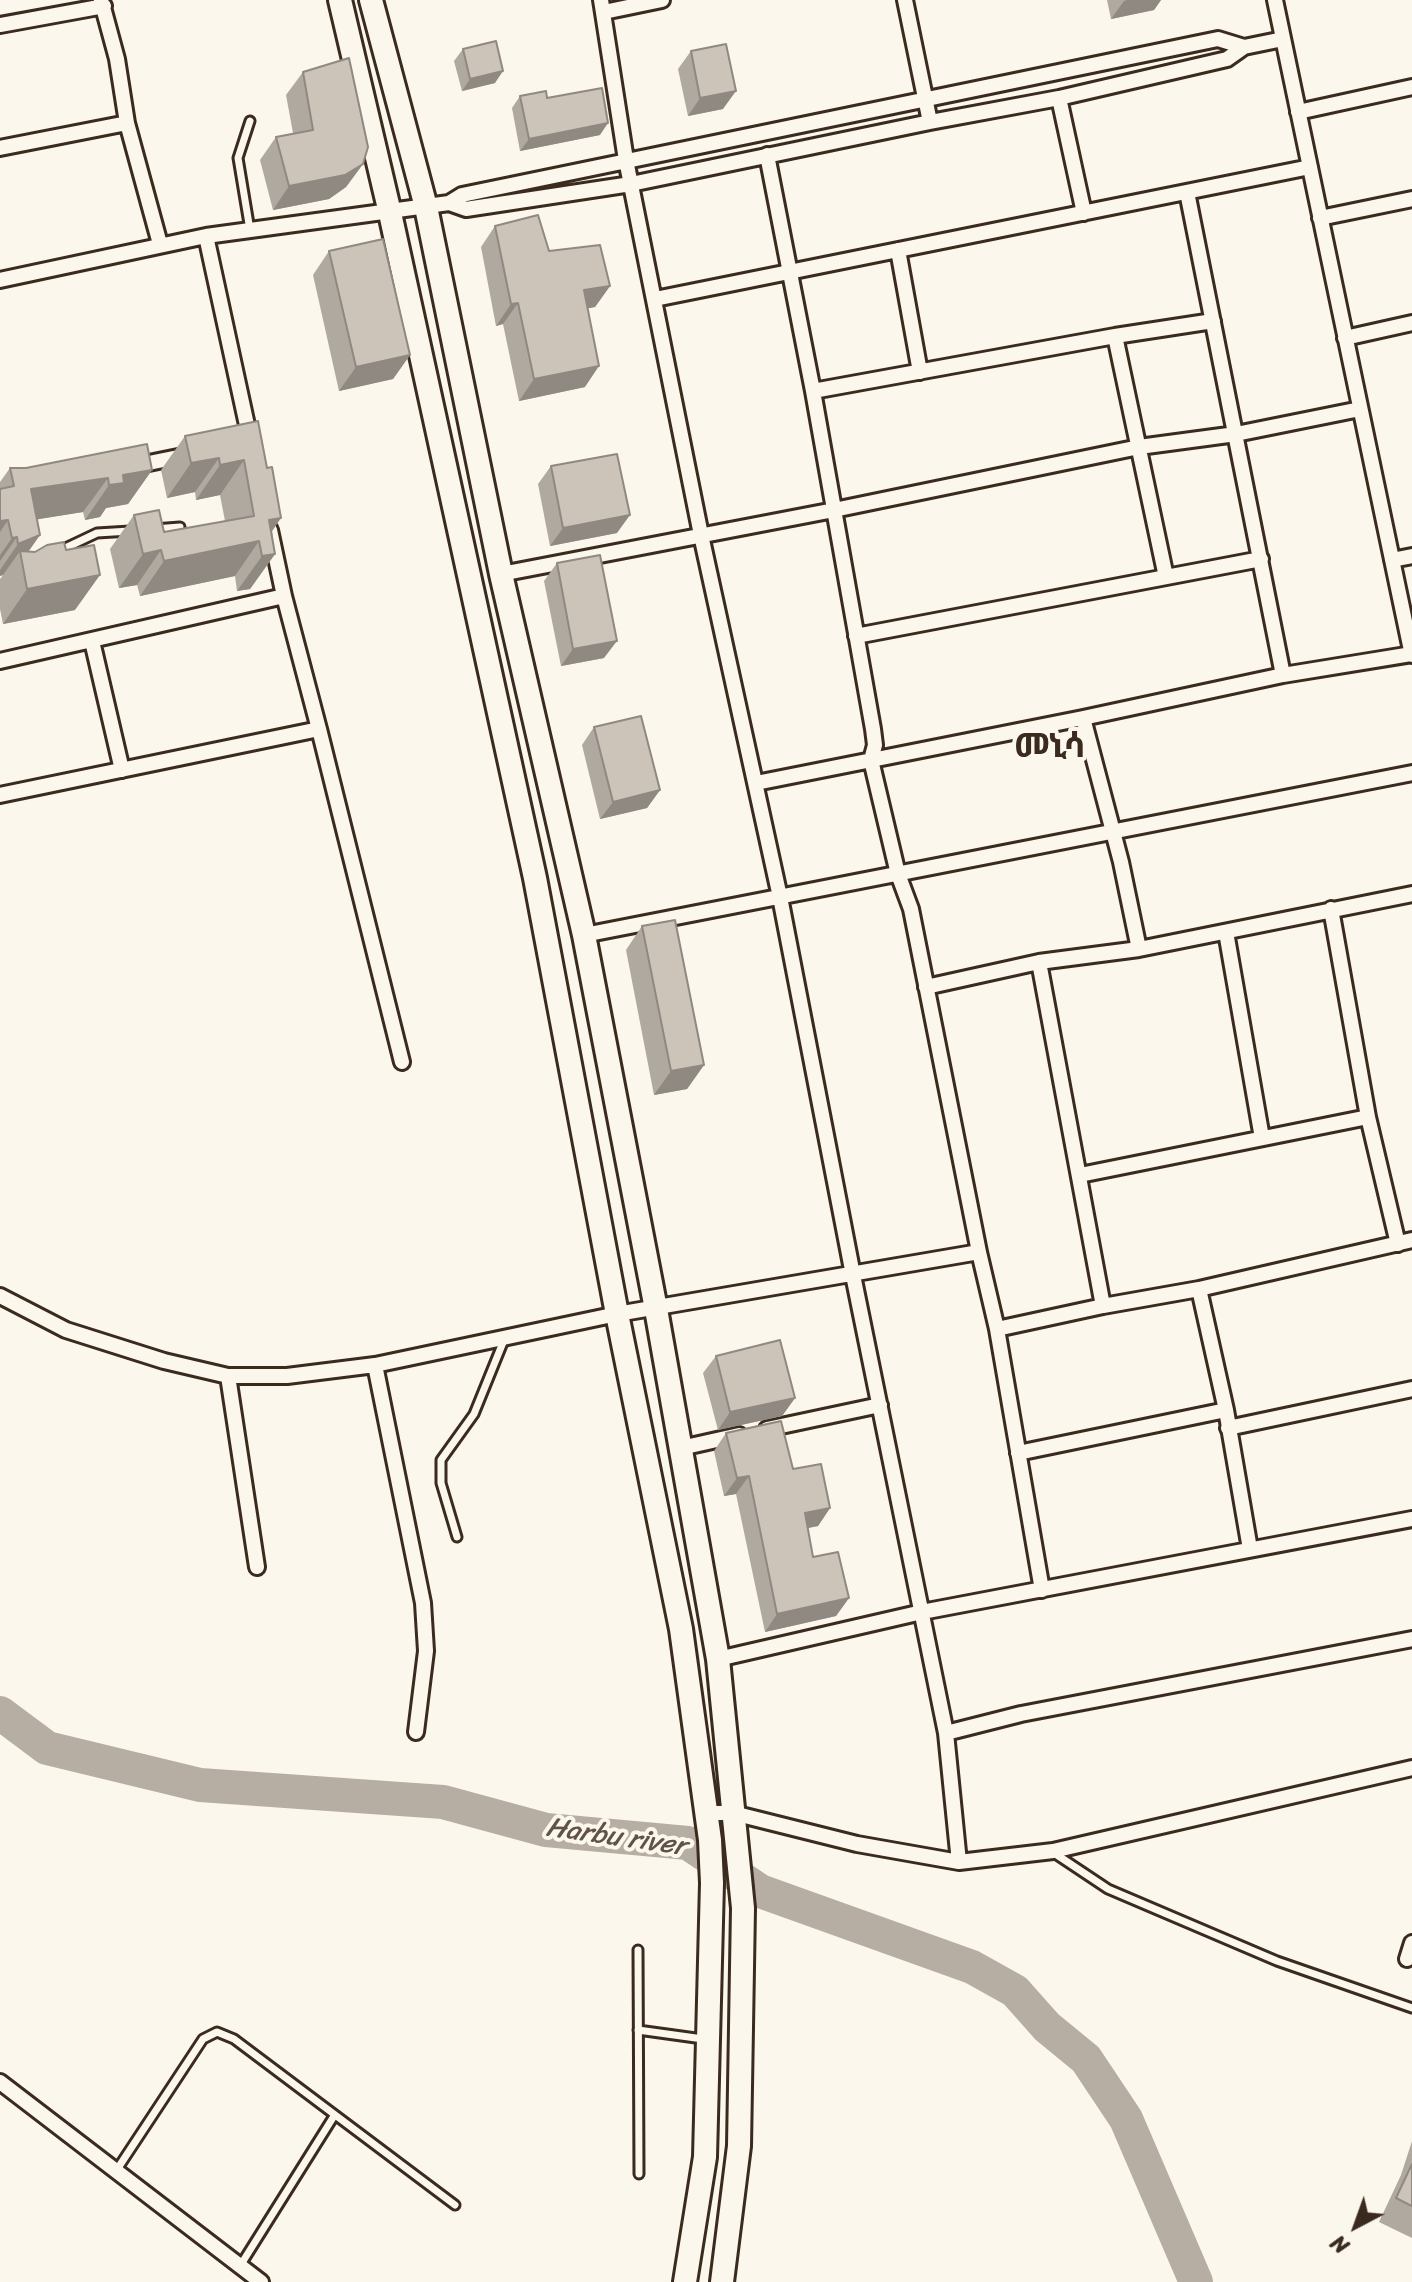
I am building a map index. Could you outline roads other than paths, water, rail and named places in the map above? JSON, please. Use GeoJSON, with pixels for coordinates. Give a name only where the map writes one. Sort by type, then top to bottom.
{"type":"FeatureCollection","features":[{"type":"Feature","properties":{"kind":"main road"},"geometry":{"type":"LineString","coordinates":[[340,0],[390,213],[535,878],[617,1314],[681,1629],[710,1840],[712,1883],[705,2157],[685,2282]]}},
{"type":"Feature","properties":{"kind":"main road"},"geometry":{"type":"LineString","coordinates":[[371,0],[426,207],[501,574],[584,935],[656,1309],[718,1659],[743,1908],[739,2146],[722,2282]]}},
{"type":"Feature","properties":{"kind":"street"},"geometry":{"type":"LineString","coordinates":[[662,0],[602,6],[626,160],[701,535],[780,897],[946,1733],[959,1862]]}},
{"type":"Feature","properties":{"kind":"street"},"geometry":{"type":"LineString","coordinates":[[905,0],[930,122]]}},
{"type":"Feature","properties":{"kind":"street"},"geometry":{"type":"LineString","coordinates":[[756,783],[1283,675],[1412,654],[1275,0]]}},
{"type":"Feature","properties":{"kind":"street"},"geometry":{"type":"LineString","coordinates":[[0,25],[102,3],[117,59],[127,123],[160,244]]}},
{"type":"Feature","properties":{"kind":"street"},"geometry":{"type":"LineString","coordinates":[[0,280],[206,236],[449,203],[462,195],[626,160],[1218,39],[1244,47]]}},
{"type":"Feature","properties":{"kind":"street"},"geometry":{"type":"LineString","coordinates":[[449,203],[466,209],[631,184],[1059,98],[1227,59],[1244,47],[1283,39]]}},
{"type":"Feature","properties":{"kind":"street"},"geometry":{"type":"LineString","coordinates":[[1298,112],[1412,87]]}},
{"type":"Feature","properties":{"kind":"street"},"geometry":{"type":"LineString","coordinates":[[1059,98],[1084,213]]}},
{"type":"Feature","properties":{"kind":"street"},"geometry":{"type":"LineString","coordinates":[[0,148],[127,123]]}},
{"type":"Feature","properties":{"kind":"street"},"geometry":{"type":"LineString","coordinates":[[767,155],[813,391],[875,745],[871,760],[898,874],[911,909],[997,1329],[1042,1590]]}},
{"type":"Feature","properties":{"kind":"street"},"geometry":{"type":"LineString","coordinates":[[655,299],[1310,167]]}},
{"type":"Feature","properties":{"kind":"street"},"geometry":{"type":"LineString","coordinates":[[1187,192],[1283,675]]}},
{"type":"Feature","properties":{"kind":"street"},"geometry":{"type":"LineString","coordinates":[[1320,218],[1412,199]]}},
{"type":"Feature","properties":{"kind":"street"},"geometry":{"type":"LineString","coordinates":[[206,236],[254,457]]}},
{"type":"Feature","properties":{"kind":"street"},"geometry":{"type":"LineString","coordinates":[[898,250],[920,372]]}},
{"type":"Feature","properties":{"kind":"street"},"geometry":{"type":"LineString","coordinates":[[813,391],[1213,321]]}},
{"type":"Feature","properties":{"kind":"street"},"geometry":{"type":"LineString","coordinates":[[1345,338],[1412,323]]}},
{"type":"Feature","properties":{"kind":"street"},"geometry":{"type":"LineString","coordinates":[[1115,336],[1166,577]]}},
{"type":"Feature","properties":{"kind":"street"},"geometry":{"type":"LineString","coordinates":[[501,574],[1139,447],[1236,434],[1360,409]]}},
{"type":"Feature","properties":{"kind":"street"},"geometry":{"type":"LineString","coordinates":[[235,445],[251,442]]}},
{"type":"Feature","properties":{"kind":"street"},"geometry":{"type":"LineString","coordinates":[[125,467],[204,452]]}},
{"type":"Feature","properties":{"kind":"street"},"geometry":{"type":"LineString","coordinates":[[268,519],[284,596],[402,1062]]}},
{"type":"Feature","properties":{"kind":"street"},"geometry":{"type":"LineString","coordinates":[[1392,560],[1412,556]]}},
{"type":"Feature","properties":{"kind":"street"},"geometry":{"type":"LineString","coordinates":[[856,636],[1261,559]]}},
{"type":"Feature","properties":{"kind":"street"},"geometry":{"type":"LineString","coordinates":[[0,661],[284,596]]}},
{"type":"Feature","properties":{"kind":"street"},"geometry":{"type":"LineString","coordinates":[[92,641],[122,770]]}},
{"type":"Feature","properties":{"kind":"street"},"geometry":{"type":"LineString","coordinates":[[1083,718],[1139,949]]}},
{"type":"Feature","properties":{"kind":"street"},"geometry":{"type":"LineString","coordinates":[[0,795],[319,729]]}},
{"type":"Feature","properties":{"kind":"street"},"geometry":{"type":"LineString","coordinates":[[584,935],[1412,773]]}},
{"type":"Feature","properties":{"kind":"street"},"geometry":{"type":"LineString","coordinates":[[926,987],[1039,962],[1139,949],[1412,894]]}},
{"type":"Feature","properties":{"kind":"street"},"geometry":{"type":"LineString","coordinates":[[997,1329],[1199,1289],[1405,1242],[1368,1117],[1331,909]]}},
{"type":"Feature","properties":{"kind":"street"},"geometry":{"type":"LineString","coordinates":[[1226,932],[1262,1138]]}},
{"type":"Feature","properties":{"kind":"street"},"geometry":{"type":"LineString","coordinates":[[1039,962],[1103,1306]]}},
{"type":"Feature","properties":{"kind":"street"},"geometry":{"type":"LineString","coordinates":[[1080,1175],[1368,1117]]}},
{"type":"Feature","properties":{"kind":"street"},"geometry":{"type":"LineString","coordinates":[[0,1296],[66,1330],[164,1361],[228,1376],[287,1376],[375,1365],[617,1314],[979,1252]]}},
{"type":"Feature","properties":{"kind":"street"},"geometry":{"type":"LineString","coordinates":[[1199,1289],[1226,1410],[1250,1549]]}},
{"type":"Feature","properties":{"kind":"street"},"geometry":{"type":"LineString","coordinates":[[375,1365],[423,1603],[426,1651],[416,1732]]}},
{"type":"Feature","properties":{"kind":"street"},"geometry":{"type":"LineString","coordinates":[[228,1376],[257,1567]]}},
{"type":"Feature","properties":{"kind":"street"},"geometry":{"type":"LineString","coordinates":[[1228,1428],[1412,1389]]}},
{"type":"Feature","properties":{"kind":"street"},"geometry":{"type":"LineString","coordinates":[[681,1448],[880,1405]]}},
{"type":"Feature","properties":{"kind":"street"},"geometry":{"type":"LineString","coordinates":[[1018,1453],[1226,1410]]}},
{"type":"Feature","properties":{"kind":"street"},"geometry":{"type":"LineString","coordinates":[[718,1659],[922,1612],[1412,1519]]}},
{"type":"Feature","properties":{"kind":"street"},"geometry":{"type":"LineString","coordinates":[[946,1733],[1021,1714],[1412,1639]]}},
{"type":"Feature","properties":{"kind":"street"},"geometry":{"type":"LineString","coordinates":[[706,1813],[733,1813],[857,1844],[959,1862],[1053,1851],[1412,1768]]}},
{"type":"Feature","properties":{"kind":"street"},"geometry":{"type":"LineString","coordinates":[[1407,1959],[1412,1943]]}},
{"type":"Feature","properties":{"kind":"street"},"geometry":{"type":"LineString","coordinates":[[0,2082],[261,2282]]}},
{"type":"Feature","properties":{"kind":"lane"},"geometry":{"type":"LineString","coordinates":[[250,121],[238,158],[250,230]]}},
{"type":"Feature","properties":{"kind":"lane"},"geometry":{"type":"LineString","coordinates":[[54,554],[97,533],[180,527]]}},
{"type":"Feature","properties":{"kind":"lane"},"geometry":{"type":"LineString","coordinates":[[457,1537],[441,1483],[441,1460],[474,1414],[505,1338]]}},
{"type":"Feature","properties":{"kind":"lane"},"geometry":{"type":"LineString","coordinates":[[1053,1851],[1108,1889],[1277,1961],[1412,2008]]}},
{"type":"Feature","properties":{"kind":"lane"},"geometry":{"type":"LineString","coordinates":[[638,1950],[639,2174]]}},
{"type":"Feature","properties":{"kind":"lane"},"geometry":{"type":"LineString","coordinates":[[638,2030],[709,2040]]}},
{"type":"Feature","properties":{"kind":"lane"},"geometry":{"type":"LineString","coordinates":[[116,2171],[203,2039],[217,2032],[234,2039],[455,2205]]}},
{"type":"Feature","properties":{"kind":"lane"},"geometry":{"type":"LineString","coordinates":[[240,2266],[334,2116]]}},
{"type":"Feature","properties":{"kind":"waterway","name":"Harbu river"},"geometry":{"type":"LineString","coordinates":[[0,1713],[47,1748],[200,1785],[443,1802],[546,1830],[688,1843],[760,1891],[972,1967],[1015,1991],[1047,2027],[1086,2059],[1126,2119],[1196,2282]]}},
{"type":"Feature","properties":{"kind":"district","name":"መኒሳ"},"geometry":{"type":"Point","coordinates":[1050,748]}}]}
